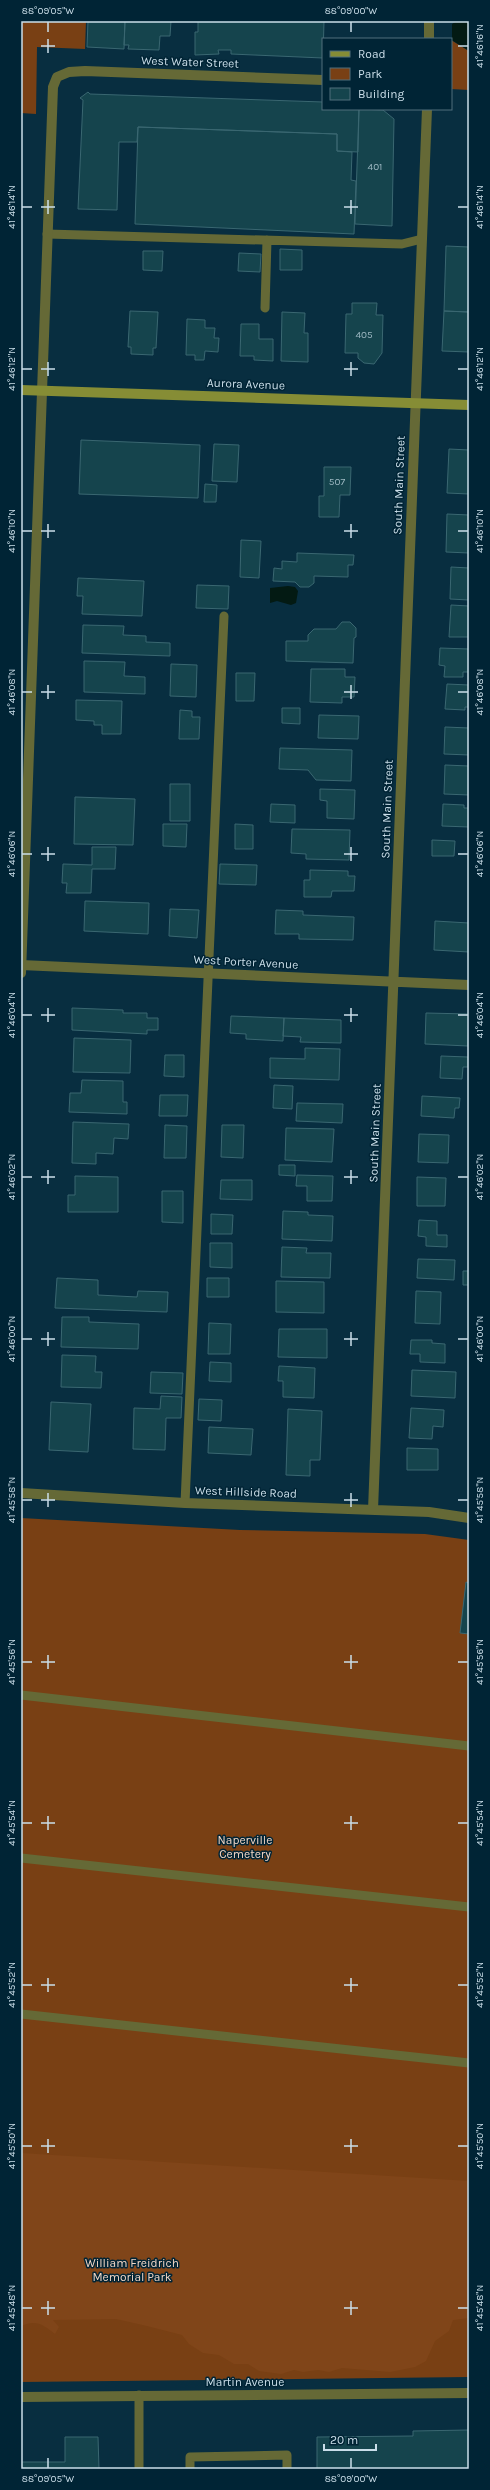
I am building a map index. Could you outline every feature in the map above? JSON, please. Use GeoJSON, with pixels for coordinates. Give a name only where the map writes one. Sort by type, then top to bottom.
{"type":"FeatureCollection","features":[{"type":"Feature","properties":{"kind":"main road","name":"Aurora Avenue"},"geometry":{"type":"LineString","coordinates":[[21,390],[469,405]]}},
{"type":"Feature","properties":{"kind":"street"},"geometry":{"type":"LineString","coordinates":[[429,21],[429,38]]}},
{"type":"Feature","properties":{"kind":"street","name":"West Water Street"},"geometry":{"type":"LineString","coordinates":[[47,234],[53,87],[57,77],[69,72],[85,71],[322,80]]}},
{"type":"Feature","properties":{"kind":"street","name":"South Main Street"},"geometry":{"type":"LineString","coordinates":[[373,1510],[427,110]]}},
{"type":"Feature","properties":{"kind":"street"},"geometry":{"type":"LineString","coordinates":[[21,973],[47,234]]}},
{"type":"Feature","properties":{"kind":"street","name":"West Porter Avenue"},"geometry":{"type":"LineString","coordinates":[[21,965],[469,985]]}},
{"type":"Feature","properties":{"kind":"street","name":"West Hillside Road"},"geometry":{"type":"LineString","coordinates":[[21,1493],[185,1503],[429,1512],[469,1518]]}},
{"type":"Feature","properties":{"kind":"street","name":"Martin Avenue"},"geometry":{"type":"LineString","coordinates":[[21,2397],[469,2393]]}},
{"type":"Feature","properties":{"kind":"lane"},"geometry":{"type":"LineString","coordinates":[[47,234],[402,244],[422,240]]}},
{"type":"Feature","properties":{"kind":"lane"},"geometry":{"type":"LineString","coordinates":[[265,308],[267,240]]}},
{"type":"Feature","properties":{"kind":"lane"},"geometry":{"type":"LineString","coordinates":[[185,1503],[224,616]]}},
{"type":"Feature","properties":{"kind":"lane"},"geometry":{"type":"LineString","coordinates":[[21,1695],[468,1745]]}},
{"type":"Feature","properties":{"kind":"lane"},"geometry":{"type":"LineString","coordinates":[[21,1858],[469,1907]]}},
{"type":"Feature","properties":{"kind":"lane"},"geometry":{"type":"LineString","coordinates":[[21,2014],[469,2063]]}},
{"type":"Feature","properties":{"kind":"lane"},"geometry":{"type":"LineString","coordinates":[[139,2396],[139,2469]]}},
{"type":"Feature","properties":{"kind":"lane"},"geometry":{"type":"LineString","coordinates":[[190,2469],[190,2457],[287,2455],[287,2469]]}},
{"type":"Feature","properties":{"kind":"green space"},"geometry":{"type":"Polygon","coordinates":[[[21,21],[86,21],[85,49],[37,47],[36,114],[21,113],[21,21]]]}},
{"type":"Feature","properties":{"kind":"green space"},"geometry":{"type":"Polygon","coordinates":[[[452,41],[469,51],[469,90],[452,89],[452,41]]]}},
{"type":"Feature","properties":{"kind":"green space","name":"Naperville Cemetery"},"geometry":{"type":"Polygon","coordinates":[[[21,1518],[240,1530],[425,1534],[469,1540],[469,2377],[21,2382],[21,1518]]]}},
{"type":"Feature","properties":{"kind":"green space","name":"William Freidrich Memorial Park"},"geometry":{"type":"Polygon","coordinates":[[[21,2153],[469,2181],[469,2318],[453,2320],[449,2331],[435,2341],[426,2361],[415,2367],[390,2372],[342,2368],[329,2372],[318,2370],[303,2372],[294,2370],[281,2374],[259,2371],[248,2364],[234,2364],[219,2355],[203,2353],[189,2344],[182,2335],[116,2319],[53,2320],[59,2327],[55,2334],[40,2324],[31,2323],[21,2326],[21,2153]]]}},
{"type":"Feature","properties":{"kind":"shaded area"},"geometry":{"type":"Polygon","coordinates":[[[422,21],[469,21],[469,51],[452,40],[452,38],[449,38],[422,21]]]}},
{"type":"Feature","properties":{"kind":"shaded area"},"geometry":{"type":"Polygon","coordinates":[[[288,586],[295,587],[298,591],[296,603],[291,605],[277,601],[270,603],[270,588],[288,586]]]}},
{"type":"Feature","properties":{"kind":"pier"},"geometry":{"type":"Polygon","coordinates":[[[420,21],[457,21],[452,24],[452,38],[445,38],[420,21]]]}},
{"type":"Feature","properties":{"kind":"building"},"geometry":{"type":"Polygon","coordinates":[[[88,21],[125,21],[124,49],[87,47],[88,21]]]}},
{"type":"Feature","properties":{"kind":"building"},"geometry":{"type":"Polygon","coordinates":[[[125,21],[171,21],[170,36],[160,36],[159,50],[128,49],[129,45],[124,45],[125,21]]]}},
{"type":"Feature","properties":{"kind":"building"},"geometry":{"type":"Polygon","coordinates":[[[198,21],[324,21],[322,58],[231,54],[231,50],[218,50],[219,54],[195,55],[195,32],[198,32],[198,21]]]}},
{"type":"Feature","properties":{"kind":"building"},"geometry":{"type":"Polygon","coordinates":[[[88,92],[90,94],[322,102],[322,110],[359,110],[358,152],[337,151],[337,134],[138,127],[137,142],[119,142],[117,210],[78,209],[83,100],[80,98],[88,92]]]}},
{"type":"Feature","properties":{"kind":"building"},"geometry":{"type":"Polygon","coordinates":[[[359,110],[383,110],[394,119],[392,226],[355,224],[359,110]]]}},
{"type":"Feature","properties":{"kind":"building"},"geometry":{"type":"Polygon","coordinates":[[[138,127],[337,134],[337,151],[352,152],[351,180],[356,181],[354,234],[135,224],[138,127]]]}},
{"type":"Feature","properties":{"kind":"building"},"geometry":{"type":"Polygon","coordinates":[[[446,246],[469,247],[469,312],[444,311],[446,246]]]}},
{"type":"Feature","properties":{"kind":"building"},"geometry":{"type":"Polygon","coordinates":[[[280,249],[302,250],[302,270],[280,270],[280,249]]]}},
{"type":"Feature","properties":{"kind":"building"},"geometry":{"type":"Polygon","coordinates":[[[143,251],[163,251],[162,271],[143,270],[143,251]]]}},
{"type":"Feature","properties":{"kind":"building"},"geometry":{"type":"Polygon","coordinates":[[[239,253],[261,254],[260,272],[238,271],[239,253]]]}},
{"type":"Feature","properties":{"kind":"building"},"geometry":{"type":"Polygon","coordinates":[[[352,303],[377,303],[376,315],[383,315],[382,353],[374,364],[364,363],[358,358],[358,353],[345,353],[346,314],[352,314],[352,303]]]}},
{"type":"Feature","properties":{"kind":"building"},"geometry":{"type":"Polygon","coordinates":[[[130,311],[158,312],[156,348],[153,348],[153,355],[131,354],[131,347],[128,347],[130,311]]]}},
{"type":"Feature","properties":{"kind":"building"},"geometry":{"type":"Polygon","coordinates":[[[444,311],[469,312],[469,352],[442,351],[444,311]]]}},
{"type":"Feature","properties":{"kind":"building"},"geometry":{"type":"Polygon","coordinates":[[[282,312],[305,313],[304,333],[308,333],[308,362],[281,361],[282,312]]]}},
{"type":"Feature","properties":{"kind":"building"},"geometry":{"type":"Polygon","coordinates":[[[187,319],[205,320],[205,328],[215,328],[214,338],[219,338],[218,352],[205,351],[204,360],[195,360],[195,355],[186,355],[187,319]]]}},
{"type":"Feature","properties":{"kind":"building"},"geometry":{"type":"Polygon","coordinates":[[[241,324],[259,324],[259,339],[273,339],[273,361],[254,360],[254,356],[240,356],[241,324]]]}},
{"type":"Feature","properties":{"kind":"building"},"geometry":{"type":"Polygon","coordinates":[[[81,440],[200,445],[198,498],[79,494],[81,440]]]}},
{"type":"Feature","properties":{"kind":"building"},"geometry":{"type":"Polygon","coordinates":[[[214,444],[239,445],[237,482],[212,481],[214,444]]]}},
{"type":"Feature","properties":{"kind":"building"},"geometry":{"type":"Polygon","coordinates":[[[449,449],[469,450],[469,494],[447,493],[449,449]]]}},
{"type":"Feature","properties":{"kind":"building"},"geometry":{"type":"Polygon","coordinates":[[[324,467],[351,467],[350,495],[340,495],[339,517],[319,517],[319,496],[324,496],[324,467]]]}},
{"type":"Feature","properties":{"kind":"building"},"geometry":{"type":"Polygon","coordinates":[[[205,484],[217,485],[216,502],[204,502],[205,484]]]}},
{"type":"Feature","properties":{"kind":"building"},"geometry":{"type":"Polygon","coordinates":[[[447,514],[469,515],[469,553],[446,552],[447,514]]]}},
{"type":"Feature","properties":{"kind":"building"},"geometry":{"type":"Polygon","coordinates":[[[241,540],[261,541],[259,578],[240,577],[241,540]]]}},
{"type":"Feature","properties":{"kind":"building"},"geometry":{"type":"Polygon","coordinates":[[[297,553],[354,555],[353,565],[348,565],[348,577],[314,576],[314,583],[309,587],[300,587],[295,582],[273,581],[274,568],[282,569],[282,561],[297,562],[297,553]]]}},
{"type":"Feature","properties":{"kind":"building"},"geometry":{"type":"Polygon","coordinates":[[[451,567],[469,568],[469,600],[450,599],[451,567]]]}},
{"type":"Feature","properties":{"kind":"building"},"geometry":{"type":"Polygon","coordinates":[[[78,578],[144,581],[142,616],[82,614],[83,596],[77,596],[78,578]]]}},
{"type":"Feature","properties":{"kind":"building"},"geometry":{"type":"Polygon","coordinates":[[[197,585],[229,586],[228,609],[196,608],[197,585]]]}},
{"type":"Feature","properties":{"kind":"building"},"geometry":{"type":"Polygon","coordinates":[[[451,605],[469,606],[469,637],[449,637],[451,605]]]}},
{"type":"Feature","properties":{"kind":"building"},"geometry":{"type":"Polygon","coordinates":[[[342,622],[350,622],[356,628],[353,663],[286,661],[286,641],[308,641],[308,635],[314,629],[336,629],[342,622]]]}},
{"type":"Feature","properties":{"kind":"building"},"geometry":{"type":"Polygon","coordinates":[[[83,625],[124,626],[123,635],[146,636],[146,642],[170,643],[170,656],[82,653],[83,625]]]}},
{"type":"Feature","properties":{"kind":"building"},"geometry":{"type":"Polygon","coordinates":[[[440,648],[469,649],[469,672],[463,672],[463,677],[444,677],[445,666],[439,665],[440,648]]]}},
{"type":"Feature","properties":{"kind":"building"},"geometry":{"type":"Polygon","coordinates":[[[84,661],[125,662],[124,676],[145,677],[145,694],[84,692],[84,661]]]}},
{"type":"Feature","properties":{"kind":"building"},"geometry":{"type":"Polygon","coordinates":[[[171,664],[197,665],[196,697],[170,696],[171,664]]]}},
{"type":"Feature","properties":{"kind":"building"},"geometry":{"type":"Polygon","coordinates":[[[311,669],[345,669],[345,677],[355,677],[354,697],[342,697],[342,703],[310,702],[311,669]]]}},
{"type":"Feature","properties":{"kind":"building"},"geometry":{"type":"Polygon","coordinates":[[[236,673],[255,673],[254,701],[236,701],[236,673]]]}},
{"type":"Feature","properties":{"kind":"building"},"geometry":{"type":"Polygon","coordinates":[[[447,684],[469,685],[469,707],[465,707],[465,710],[445,709],[447,684]]]}},
{"type":"Feature","properties":{"kind":"building"},"geometry":{"type":"Polygon","coordinates":[[[76,700],[122,701],[121,734],[102,734],[102,725],[94,725],[94,721],[76,720],[76,700]]]}},
{"type":"Feature","properties":{"kind":"building"},"geometry":{"type":"Polygon","coordinates":[[[282,708],[300,708],[300,724],[282,723],[282,708]]]}},
{"type":"Feature","properties":{"kind":"building"},"geometry":{"type":"Polygon","coordinates":[[[180,710],[192,711],[192,717],[200,717],[199,739],[179,739],[180,710]]]}},
{"type":"Feature","properties":{"kind":"building"},"geometry":{"type":"Polygon","coordinates":[[[319,715],[359,716],[358,739],[318,738],[319,715]]]}},
{"type":"Feature","properties":{"kind":"building"},"geometry":{"type":"Polygon","coordinates":[[[445,727],[469,728],[469,755],[444,754],[445,727]]]}},
{"type":"Feature","properties":{"kind":"building"},"geometry":{"type":"Polygon","coordinates":[[[280,748],[352,750],[351,781],[316,780],[308,770],[279,769],[280,748]]]}},
{"type":"Feature","properties":{"kind":"building"},"geometry":{"type":"Polygon","coordinates":[[[445,765],[469,766],[469,795],[444,794],[445,765]]]}},
{"type":"Feature","properties":{"kind":"building"},"geometry":{"type":"Polygon","coordinates":[[[170,784],[190,784],[190,821],[170,821],[170,784]]]}},
{"type":"Feature","properties":{"kind":"building"},"geometry":{"type":"Polygon","coordinates":[[[320,789],[355,790],[354,819],[327,818],[327,801],[320,800],[320,789]]]}},
{"type":"Feature","properties":{"kind":"building"},"geometry":{"type":"Polygon","coordinates":[[[75,797],[135,799],[133,845],[74,844],[75,797]]]}},
{"type":"Feature","properties":{"kind":"building"},"geometry":{"type":"Polygon","coordinates":[[[271,804],[295,805],[295,823],[270,822],[271,804]]]}},
{"type":"Feature","properties":{"kind":"building"},"geometry":{"type":"Polygon","coordinates":[[[443,804],[464,805],[464,808],[469,808],[469,827],[442,826],[443,804]]]}},
{"type":"Feature","properties":{"kind":"building"},"geometry":{"type":"Polygon","coordinates":[[[163,824],[187,824],[186,847],[163,846],[163,824]]]}},
{"type":"Feature","properties":{"kind":"building"},"geometry":{"type":"Polygon","coordinates":[[[235,824],[253,825],[253,849],[235,849],[235,824]]]}},
{"type":"Feature","properties":{"kind":"building"},"geometry":{"type":"Polygon","coordinates":[[[292,829],[350,830],[349,860],[306,859],[306,854],[291,853],[292,829]]]}},
{"type":"Feature","properties":{"kind":"building"},"geometry":{"type":"Polygon","coordinates":[[[432,840],[455,841],[454,856],[432,856],[432,840]]]}},
{"type":"Feature","properties":{"kind":"building"},"geometry":{"type":"Polygon","coordinates":[[[92,847],[116,847],[115,869],[92,869],[91,893],[66,893],[67,883],[62,883],[63,864],[92,865],[92,847]]]}},
{"type":"Feature","properties":{"kind":"building"},"geometry":{"type":"Polygon","coordinates":[[[220,864],[257,865],[256,885],[219,884],[220,864]]]}},
{"type":"Feature","properties":{"kind":"building"},"geometry":{"type":"Polygon","coordinates":[[[310,870],[348,871],[348,876],[355,876],[354,891],[332,891],[331,897],[304,897],[304,880],[310,880],[310,870]]]}},
{"type":"Feature","properties":{"kind":"building"},"geometry":{"type":"Polygon","coordinates":[[[85,901],[149,903],[148,934],[84,931],[85,901]]]}},
{"type":"Feature","properties":{"kind":"building"},"geometry":{"type":"Polygon","coordinates":[[[170,909],[199,910],[197,938],[169,936],[170,909]]]}},
{"type":"Feature","properties":{"kind":"building"},"geometry":{"type":"Polygon","coordinates":[[[276,910],[303,911],[303,915],[354,917],[353,940],[299,939],[299,934],[275,934],[276,910]]]}},
{"type":"Feature","properties":{"kind":"building"},"geometry":{"type":"Polygon","coordinates":[[[435,921],[469,923],[469,952],[434,950],[435,921]]]}},
{"type":"Feature","properties":{"kind":"building"},"geometry":{"type":"Polygon","coordinates":[[[72,1008],[123,1010],[123,1013],[147,1013],[147,1018],[158,1018],[158,1030],[147,1030],[147,1034],[72,1030],[72,1008]]]}},
{"type":"Feature","properties":{"kind":"building"},"geometry":{"type":"Polygon","coordinates":[[[426,1013],[469,1014],[468,1046],[425,1044],[426,1013]]]}},
{"type":"Feature","properties":{"kind":"building"},"geometry":{"type":"Polygon","coordinates":[[[231,1016],[284,1018],[283,1041],[246,1039],[246,1034],[230,1033],[231,1016]]]}},
{"type":"Feature","properties":{"kind":"building"},"geometry":{"type":"Polygon","coordinates":[[[284,1018],[341,1020],[341,1043],[300,1042],[301,1037],[283,1036],[284,1018]]]}},
{"type":"Feature","properties":{"kind":"building"},"geometry":{"type":"Polygon","coordinates":[[[74,1038],[131,1040],[130,1073],[73,1072],[74,1038]]]}},
{"type":"Feature","properties":{"kind":"building"},"geometry":{"type":"Polygon","coordinates":[[[305,1048],[340,1049],[339,1080],[270,1078],[270,1058],[305,1059],[305,1048]]]}},
{"type":"Feature","properties":{"kind":"building"},"geometry":{"type":"Polygon","coordinates":[[[165,1055],[184,1055],[184,1077],[164,1076],[165,1055]]]}},
{"type":"Feature","properties":{"kind":"building"},"geometry":{"type":"Polygon","coordinates":[[[441,1056],[468,1057],[468,1067],[463,1067],[462,1079],[440,1078],[441,1056]]]}},
{"type":"Feature","properties":{"kind":"building"},"geometry":{"type":"Polygon","coordinates":[[[82,1080],[123,1081],[123,1102],[127,1102],[127,1114],[69,1112],[70,1093],[81,1093],[82,1080]]]}},
{"type":"Feature","properties":{"kind":"building"},"geometry":{"type":"Polygon","coordinates":[[[274,1085],[293,1086],[292,1109],[273,1108],[274,1085]]]}},
{"type":"Feature","properties":{"kind":"building"},"geometry":{"type":"Polygon","coordinates":[[[160,1095],[188,1095],[187,1116],[159,1116],[160,1095]]]}},
{"type":"Feature","properties":{"kind":"building"},"geometry":{"type":"Polygon","coordinates":[[[422,1096],[460,1098],[459,1108],[455,1108],[454,1118],[421,1116],[422,1096]]]}},
{"type":"Feature","properties":{"kind":"building"},"geometry":{"type":"Polygon","coordinates":[[[297,1103],[343,1104],[342,1123],[296,1121],[297,1103]]]}},
{"type":"Feature","properties":{"kind":"building"},"geometry":{"type":"Polygon","coordinates":[[[73,1122],[129,1124],[128,1139],[114,1138],[113,1154],[96,1153],[96,1164],[72,1163],[73,1122]]]}},
{"type":"Feature","properties":{"kind":"building"},"geometry":{"type":"Polygon","coordinates":[[[165,1125],[187,1126],[186,1158],[164,1158],[165,1125]]]}},
{"type":"Feature","properties":{"kind":"building"},"geometry":{"type":"Polygon","coordinates":[[[222,1125],[244,1125],[243,1158],[221,1157],[222,1125]]]}},
{"type":"Feature","properties":{"kind":"building"},"geometry":{"type":"Polygon","coordinates":[[[286,1128],[334,1129],[332,1162],[285,1160],[286,1128]]]}},
{"type":"Feature","properties":{"kind":"building"},"geometry":{"type":"Polygon","coordinates":[[[419,1134],[449,1135],[448,1163],[418,1162],[419,1134]]]}},
{"type":"Feature","properties":{"kind":"building"},"geometry":{"type":"Polygon","coordinates":[[[279,1165],[295,1165],[295,1176],[279,1175],[279,1165]]]}},
{"type":"Feature","properties":{"kind":"building"},"geometry":{"type":"Polygon","coordinates":[[[297,1175],[333,1176],[332,1201],[307,1201],[307,1186],[296,1186],[297,1175]]]}},
{"type":"Feature","properties":{"kind":"building"},"geometry":{"type":"Polygon","coordinates":[[[75,1176],[118,1177],[118,1212],[68,1212],[68,1195],[75,1195],[75,1176]]]}},
{"type":"Feature","properties":{"kind":"building"},"geometry":{"type":"Polygon","coordinates":[[[417,1177],[446,1178],[445,1206],[417,1206],[417,1177]]]}},
{"type":"Feature","properties":{"kind":"building"},"geometry":{"type":"Polygon","coordinates":[[[221,1180],[252,1180],[252,1200],[220,1199],[221,1180]]]}},
{"type":"Feature","properties":{"kind":"building"},"geometry":{"type":"Polygon","coordinates":[[[162,1191],[183,1191],[183,1223],[162,1222],[162,1191]]]}},
{"type":"Feature","properties":{"kind":"building"},"geometry":{"type":"Polygon","coordinates":[[[283,1211],[308,1212],[308,1215],[333,1216],[332,1241],[282,1239],[283,1211]]]}},
{"type":"Feature","properties":{"kind":"building"},"geometry":{"type":"Polygon","coordinates":[[[211,1214],[233,1215],[232,1234],[211,1234],[211,1214]]]}},
{"type":"Feature","properties":{"kind":"building"},"geometry":{"type":"Polygon","coordinates":[[[419,1220],[437,1221],[437,1235],[447,1235],[447,1247],[426,1246],[426,1237],[418,1236],[419,1220]]]}},
{"type":"Feature","properties":{"kind":"building"},"geometry":{"type":"Polygon","coordinates":[[[210,1243],[232,1243],[232,1268],[210,1267],[210,1243]]]}},
{"type":"Feature","properties":{"kind":"building"},"geometry":{"type":"Polygon","coordinates":[[[282,1247],[307,1248],[306,1253],[331,1253],[330,1278],[281,1277],[282,1247]]]}},
{"type":"Feature","properties":{"kind":"building"},"geometry":{"type":"Polygon","coordinates":[[[418,1259],[455,1260],[454,1280],[417,1278],[418,1259]]]}},
{"type":"Feature","properties":{"kind":"building"},"geometry":{"type":"Polygon","coordinates":[[[463,1271],[469,1271],[469,1285],[463,1285],[463,1271]]]}},
{"type":"Feature","properties":{"kind":"building"},"geometry":{"type":"Polygon","coordinates":[[[57,1278],[98,1280],[98,1295],[137,1297],[138,1291],[168,1292],[167,1312],[55,1308],[57,1278]]]}},
{"type":"Feature","properties":{"kind":"building"},"geometry":{"type":"Polygon","coordinates":[[[207,1278],[229,1278],[229,1297],[207,1297],[207,1278]]]}},
{"type":"Feature","properties":{"kind":"building"},"geometry":{"type":"Polygon","coordinates":[[[276,1281],[324,1282],[324,1313],[276,1312],[276,1281]]]}},
{"type":"Feature","properties":{"kind":"building"},"geometry":{"type":"Polygon","coordinates":[[[416,1291],[441,1292],[440,1324],[415,1323],[416,1291]]]}},
{"type":"Feature","properties":{"kind":"building"},"geometry":{"type":"Polygon","coordinates":[[[62,1317],[89,1317],[89,1322],[139,1324],[138,1349],[61,1347],[62,1317]]]}},
{"type":"Feature","properties":{"kind":"building"},"geometry":{"type":"Polygon","coordinates":[[[209,1323],[231,1324],[230,1354],[208,1354],[209,1323]]]}},
{"type":"Feature","properties":{"kind":"building"},"geometry":{"type":"Polygon","coordinates":[[[279,1329],[327,1329],[327,1358],[278,1357],[279,1329]]]}},
{"type":"Feature","properties":{"kind":"building"},"geometry":{"type":"Polygon","coordinates":[[[411,1340],[432,1340],[432,1343],[445,1344],[445,1363],[420,1362],[420,1354],[410,1354],[411,1340]]]}},
{"type":"Feature","properties":{"kind":"building"},"geometry":{"type":"Polygon","coordinates":[[[62,1355],[96,1356],[95,1372],[102,1372],[101,1388],[61,1387],[62,1355]]]}},
{"type":"Feature","properties":{"kind":"building"},"geometry":{"type":"Polygon","coordinates":[[[210,1362],[231,1363],[231,1382],[209,1381],[210,1362]]]}},
{"type":"Feature","properties":{"kind":"building"},"geometry":{"type":"Polygon","coordinates":[[[279,1366],[315,1368],[314,1398],[283,1397],[283,1381],[278,1381],[279,1366]]]}},
{"type":"Feature","properties":{"kind":"building"},"geometry":{"type":"Polygon","coordinates":[[[412,1370],[456,1372],[455,1398],[411,1396],[412,1370]]]}},
{"type":"Feature","properties":{"kind":"building"},"geometry":{"type":"Polygon","coordinates":[[[151,1372],[183,1373],[182,1394],[150,1393],[151,1372]]]}},
{"type":"Feature","properties":{"kind":"building"},"geometry":{"type":"Polygon","coordinates":[[[161,1396],[182,1397],[181,1418],[166,1418],[165,1450],[133,1449],[134,1408],[160,1409],[161,1396]]]}},
{"type":"Feature","properties":{"kind":"building"},"geometry":{"type":"Polygon","coordinates":[[[199,1399],[222,1400],[221,1421],[198,1420],[199,1399]]]}},
{"type":"Feature","properties":{"kind":"building"},"geometry":{"type":"Polygon","coordinates":[[[51,1402],[91,1404],[88,1452],[49,1450],[51,1402]]]}},
{"type":"Feature","properties":{"kind":"building"},"geometry":{"type":"Polygon","coordinates":[[[411,1408],[444,1410],[443,1427],[433,1426],[432,1439],[409,1438],[411,1408]]]}},
{"type":"Feature","properties":{"kind":"building"},"geometry":{"type":"Polygon","coordinates":[[[288,1409],[322,1411],[320,1460],[310,1460],[310,1476],[286,1475],[288,1409]]]}},
{"type":"Feature","properties":{"kind":"building"},"geometry":{"type":"Polygon","coordinates":[[[209,1427],[253,1429],[251,1455],[208,1453],[209,1427]]]}},
{"type":"Feature","properties":{"kind":"building"},"geometry":{"type":"Polygon","coordinates":[[[407,1448],[438,1449],[438,1470],[407,1470],[407,1448]]]}},
{"type":"Feature","properties":{"kind":"building"},"geometry":{"type":"Polygon","coordinates":[[[466,1582],[469,1583],[469,1634],[460,1633],[466,1582]]]}},
{"type":"Feature","properties":{"kind":"building"},"geometry":{"type":"Polygon","coordinates":[[[469,2430],[469,2469],[317,2469],[317,2437],[413,2436],[413,2431],[469,2430]]]}},
{"type":"Feature","properties":{"kind":"building"},"geometry":{"type":"Polygon","coordinates":[[[65,2437],[98,2437],[99,2469],[21,2469],[21,2462],[65,2462],[65,2437]]]}}]}
